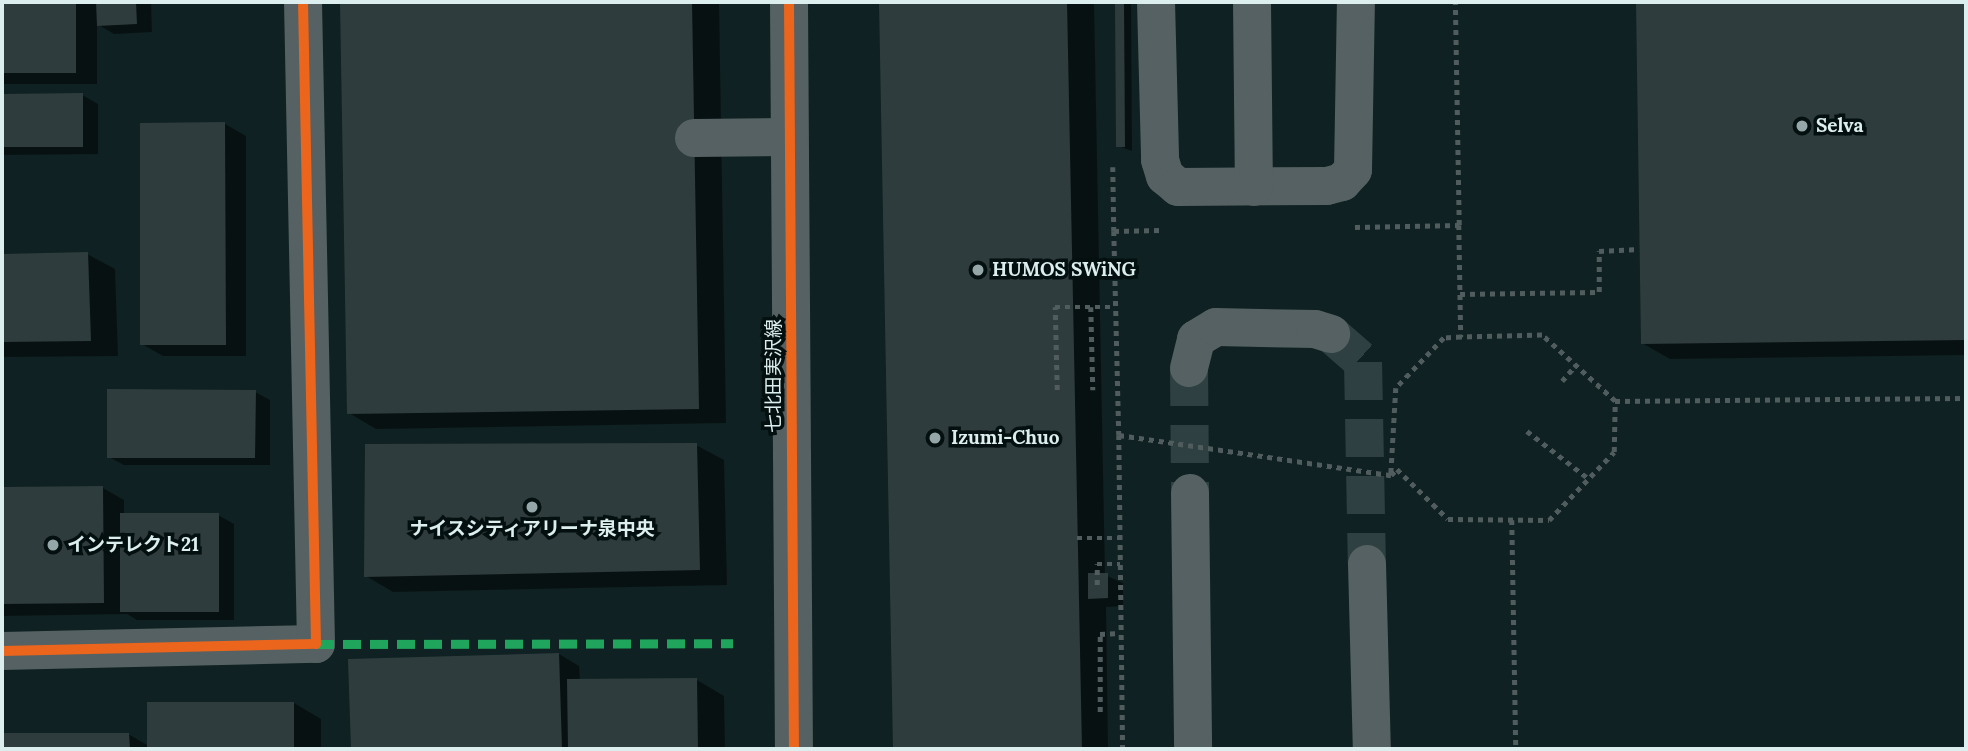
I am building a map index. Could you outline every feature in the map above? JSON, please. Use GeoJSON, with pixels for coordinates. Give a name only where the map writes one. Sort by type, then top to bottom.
{"type":"FeatureCollection","features":[{"type":"Feature","properties":{"kind":"street"},"geometry":{"type":"LineString","coordinates":[[2,651],[316,644],[303,2]]}},
{"type":"Feature","properties":{"kind":"street","name":"七北田実沢線"},"geometry":{"type":"LineString","coordinates":[[789,2],[794,749]]}},
{"type":"Feature","properties":{"kind":"street"},"geometry":{"type":"LineString","coordinates":[[1156,2],[1160,160],[1166,176],[1178,187],[1327,186],[1342,182],[1353,170],[1356,2]]}},
{"type":"Feature","properties":{"kind":"street"},"geometry":{"type":"LineString","coordinates":[[1252,2],[1254,187]]}},
{"type":"Feature","properties":{"kind":"street"},"geometry":{"type":"LineString","coordinates":[[694,138],[789,137]]}},
{"type":"Feature","properties":{"kind":"street"},"geometry":{"type":"LineString","coordinates":[[1189,368],[1196,339],[1216,327],[1315,329],[1331,334]]}},
{"type":"Feature","properties":{"kind":"street"},"geometry":{"type":"LineString","coordinates":[[1190,494],[1194,749]]}},
{"type":"Feature","properties":{"kind":"street"},"geometry":{"type":"LineString","coordinates":[[1367,565],[1372,749]]}},
{"type":"Feature","properties":{"kind":"path"},"geometry":{"type":"LineString","coordinates":[[1459,225],[1461,337]]}},
{"type":"Feature","properties":{"kind":"path"},"geometry":{"type":"LineString","coordinates":[[1460,294],[1599,292],[1599,251],[1639,249]]}},
{"type":"Feature","properties":{"kind":"path"},"geometry":{"type":"LineString","coordinates":[[1057,390],[1055,307],[1115,307]]}},
{"type":"Feature","properties":{"kind":"path"},"geometry":{"type":"LineString","coordinates":[[1091,307],[1093,390]]}},
{"type":"Feature","properties":{"kind":"path"},"geometry":{"type":"LineString","coordinates":[[1615,401],[1614,452],[1549,520],[1448,519],[1397,469],[1391,475],[1396,388],[1444,338],[1542,335],[1615,401],[1966,398]]}},
{"type":"Feature","properties":{"kind":"path"},"geometry":{"type":"LineString","coordinates":[[1562,381],[1576,365]]}},
{"type":"Feature","properties":{"kind":"path"},"geometry":{"type":"LineString","coordinates":[[1527,431],[1560,460],[1588,479]]}},
{"type":"Feature","properties":{"kind":"path"},"geometry":{"type":"LineString","coordinates":[[1119,435],[1123,749]]}},
{"type":"Feature","properties":{"kind":"path"},"geometry":{"type":"LineString","coordinates":[[1512,520],[1516,749]]}},
{"type":"Feature","properties":{"kind":"path"},"geometry":{"type":"LineString","coordinates":[[1077,538],[1120,538]]}},
{"type":"Feature","properties":{"kind":"path"},"geometry":{"type":"LineString","coordinates":[[1097,585],[1097,565],[1120,565]]}},
{"type":"Feature","properties":{"kind":"path"},"geometry":{"type":"LineString","coordinates":[[1100,712],[1100,634],[1120,633]]}},
{"type":"Feature","properties":{"kind":"building"},"geometry":{"type":"Polygon","coordinates":[[[2,2],[76,2],[76,73],[2,73],[2,2]]]}},
{"type":"Feature","properties":{"kind":"building"},"geometry":{"type":"Polygon","coordinates":[[[96,2],[136,2],[137,24],[97,26],[96,2]]]}},
{"type":"Feature","properties":{"kind":"building"},"geometry":{"type":"Polygon","coordinates":[[[340,2],[692,2],[699,409],[347,414],[340,2]]]}},
{"type":"Feature","properties":{"kind":"building","name":"HUMOS SWiNG"},"geometry":{"type":"Polygon","coordinates":[[[879,2],[1067,2],[1082,749],[893,749],[879,2]]]}},
{"type":"Feature","properties":{"kind":"building"},"geometry":{"type":"Polygon","coordinates":[[[1115,2],[1124,2],[1125,147],[1116,147],[1115,2]]]}},
{"type":"Feature","properties":{"kind":"building","name":"Selva"},"geometry":{"type":"Polygon","coordinates":[[[1636,2],[1966,2],[1966,340],[1641,344],[1636,2]]]}},
{"type":"Feature","properties":{"kind":"building"},"geometry":{"type":"Polygon","coordinates":[[[83,93],[83,147],[2,147],[2,94],[83,93]]]}},
{"type":"Feature","properties":{"kind":"building"},"geometry":{"type":"Polygon","coordinates":[[[225,122],[226,345],[140,345],[140,123],[225,122]]]}},
{"type":"Feature","properties":{"kind":"building"},"geometry":{"type":"Polygon","coordinates":[[[88,252],[91,341],[2,342],[2,254],[88,252]]]}},
{"type":"Feature","properties":{"kind":"building"},"geometry":{"type":"Polygon","coordinates":[[[107,389],[256,390],[255,458],[107,458],[107,389]]]}},
{"type":"Feature","properties":{"kind":"building","name":"ナイスシティアリーナ泉中央"},"geometry":{"type":"Polygon","coordinates":[[[697,443],[700,570],[364,577],[365,444],[697,443]]]}},
{"type":"Feature","properties":{"kind":"building","name":"インテレクト21"},"geometry":{"type":"Polygon","coordinates":[[[103,486],[104,603],[2,604],[2,487],[103,486]]]}},
{"type":"Feature","properties":{"kind":"building"},"geometry":{"type":"Polygon","coordinates":[[[120,513],[219,513],[219,612],[120,612],[120,513]]]}},
{"type":"Feature","properties":{"kind":"building"},"geometry":{"type":"Polygon","coordinates":[[[1088,573],[1108,573],[1108,598],[1088,599],[1088,573]]]}},
{"type":"Feature","properties":{"kind":"building"},"geometry":{"type":"Polygon","coordinates":[[[559,653],[562,749],[351,749],[348,659],[559,653]]]}},
{"type":"Feature","properties":{"kind":"building"},"geometry":{"type":"Polygon","coordinates":[[[697,678],[698,749],[568,749],[567,679],[697,678]]]}},
{"type":"Feature","properties":{"kind":"building"},"geometry":{"type":"Polygon","coordinates":[[[147,702],[294,702],[294,749],[147,749],[147,702]]]}},
{"type":"Feature","properties":{"kind":"building"},"geometry":{"type":"Polygon","coordinates":[[[2,733],[129,733],[130,749],[2,749],[2,733]]]}},
{"type":"Feature","properties":{"kind":"tunnel"},"geometry":{"type":"LineString","coordinates":[[1331,334],[1363,362],[1367,564]]}},
{"type":"Feature","properties":{"kind":"tunnel"},"geometry":{"type":"LineString","coordinates":[[1189,368],[1190,493]]}},
{"type":"Feature","properties":{"kind":"marked path"},"geometry":{"type":"LineString","coordinates":[[316,644],[733,643]]}},
{"type":"Feature","properties":{"kind":"cycle path"},"geometry":{"type":"LineString","coordinates":[[2,651],[316,644],[303,2]]}},
{"type":"Feature","properties":{"kind":"cycle path"},"geometry":{"type":"LineString","coordinates":[[789,2],[794,749]]}},
{"type":"Feature","properties":{"kind":"place","name":"Selva"},"geometry":{"type":"Point","coordinates":[1802,126]}},
{"type":"Feature","properties":{"kind":"place","name":"HUMOS SWiNG"},"geometry":{"type":"Point","coordinates":[978,270]}},
{"type":"Feature","properties":{"kind":"place","name":"Izumi-Chuo"},"geometry":{"type":"Point","coordinates":[935,438]}},
{"type":"Feature","properties":{"kind":"place","name":"ナイスシティアリーナ泉中央"},"geometry":{"type":"Point","coordinates":[532,507]}},
{"type":"Feature","properties":{"kind":"place","name":"インテレクト21"},"geometry":{"type":"Point","coordinates":[53,545]}}]}
